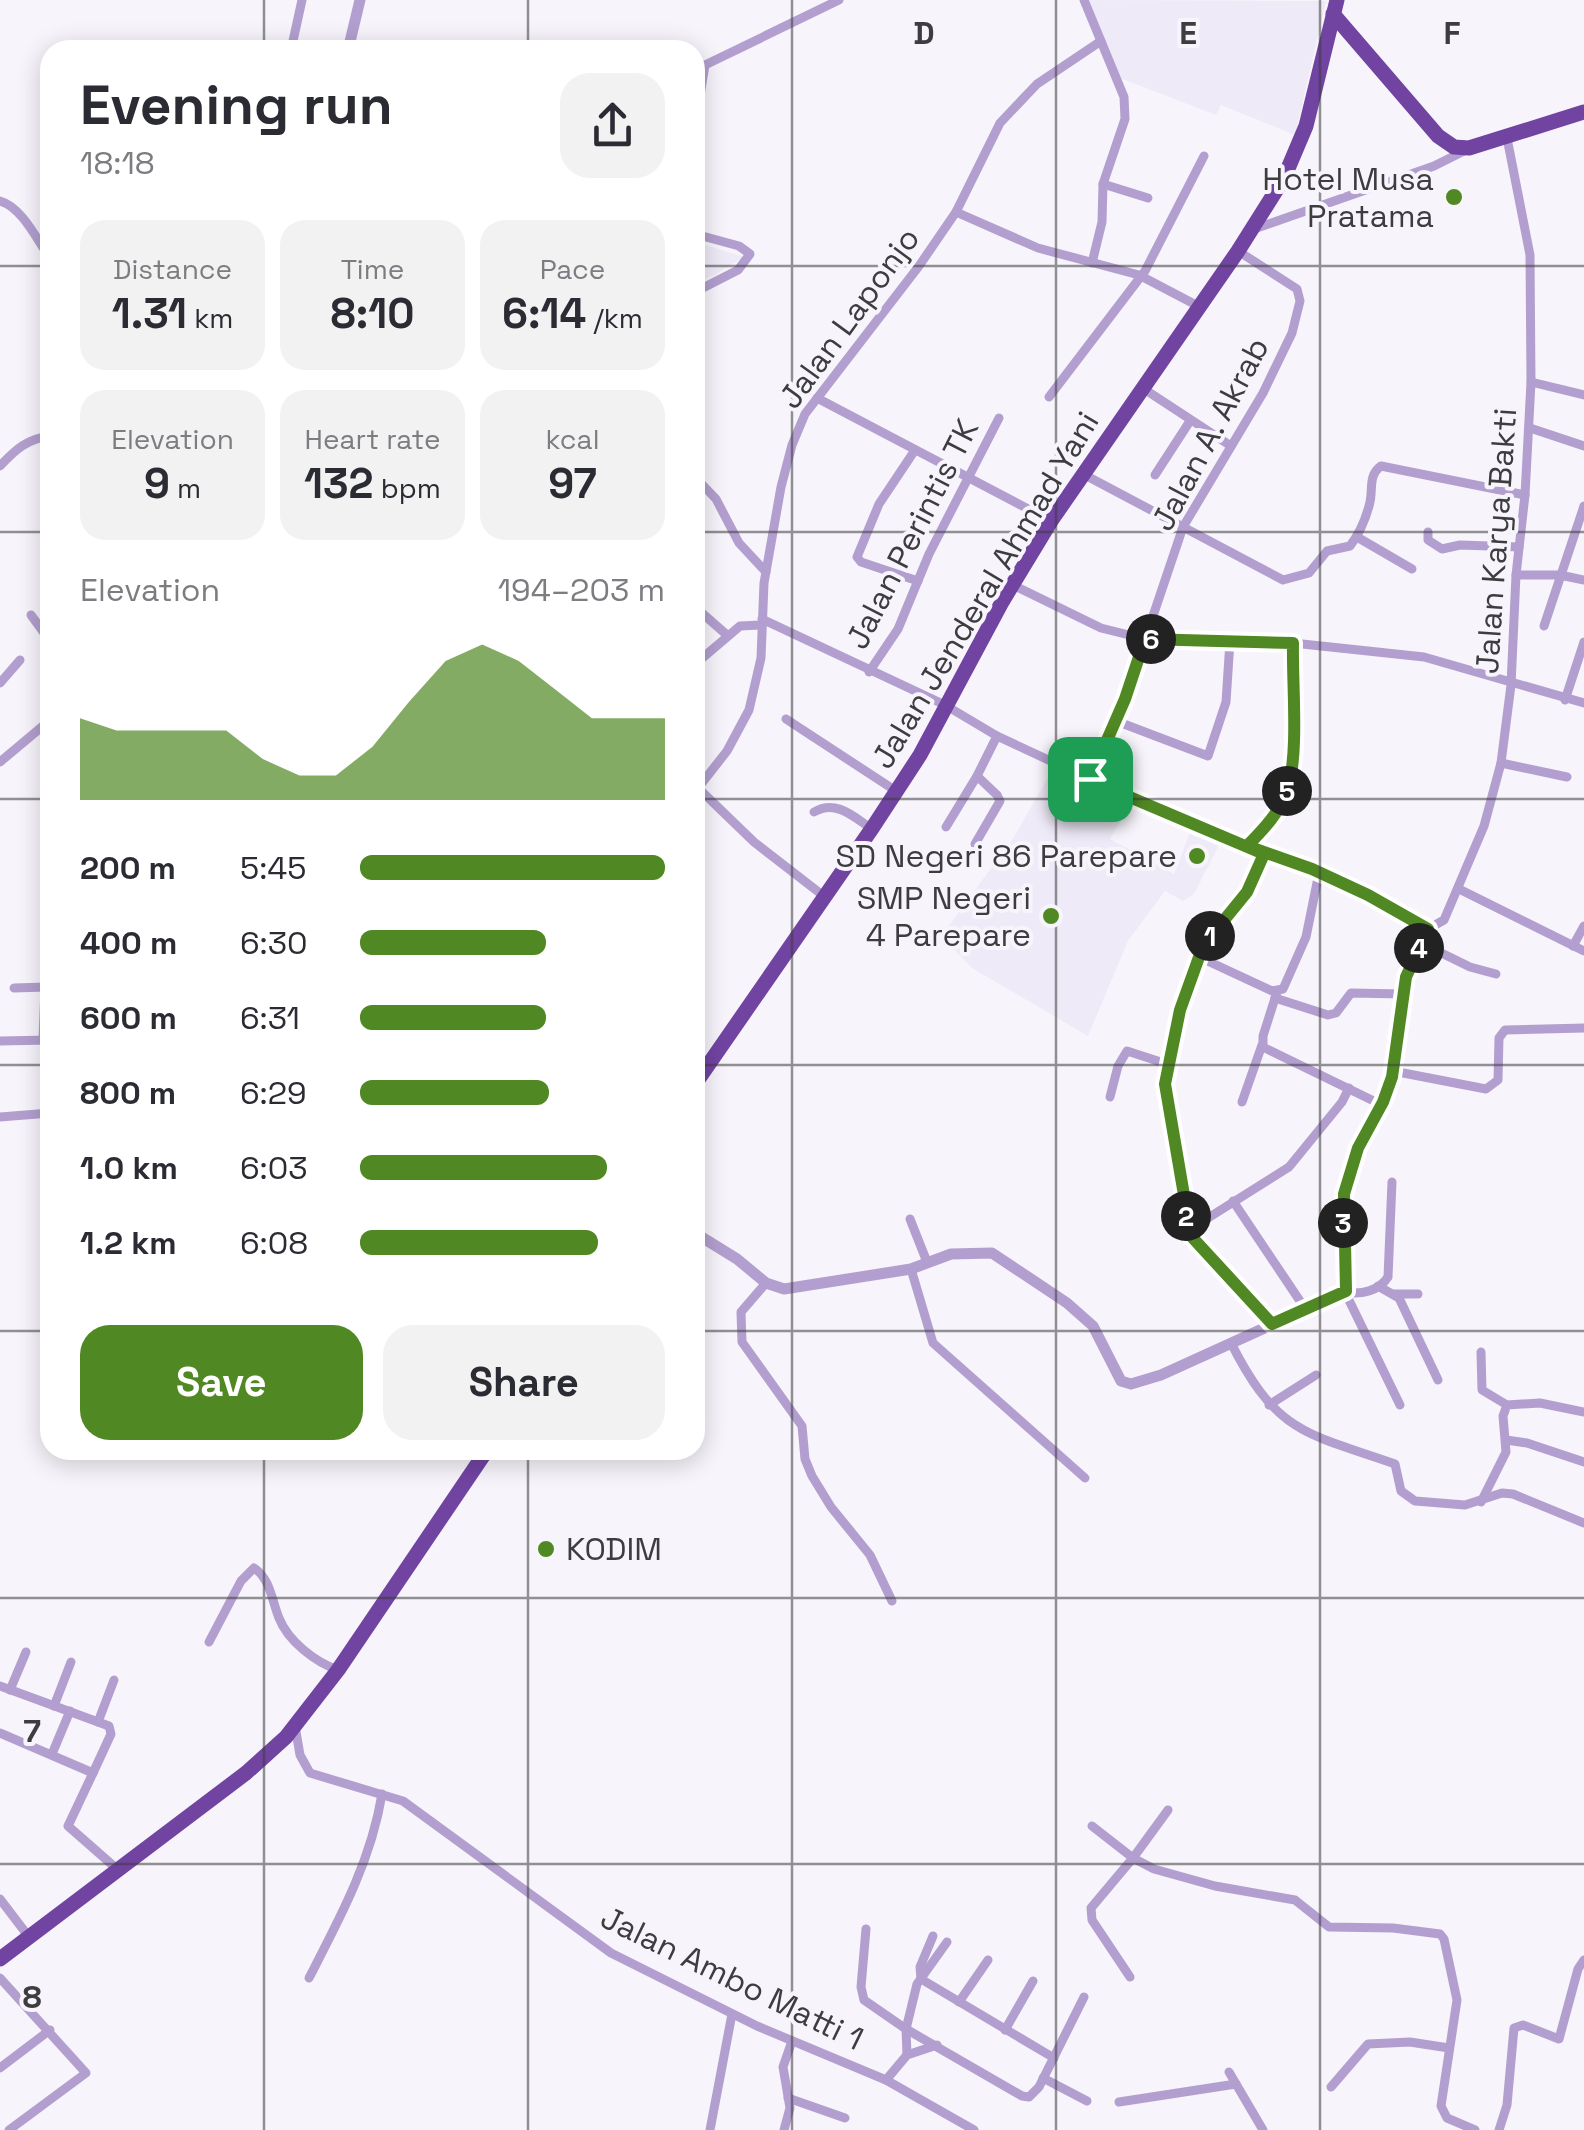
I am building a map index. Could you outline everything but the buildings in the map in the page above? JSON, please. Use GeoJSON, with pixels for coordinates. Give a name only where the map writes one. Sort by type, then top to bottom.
{"type":"FeatureCollection","features":[{"type":"Feature","properties":{"kind":"highway"},"geometry":{"type":"LineString","coordinates":[[1336,7],[1438,136],[1454,147],[1469,148],[1508,138],[1584,112]]}},
{"type":"Feature","properties":{"kind":"highway","name":"Jalan Jenderal Ahmad Yani"},"geometry":{"type":"LineString","coordinates":[[705,1070],[872,829],[1051,521],[1284,178],[1306,126],[1336,7]]}},
{"type":"Feature","properties":{"kind":"highway"},"geometry":{"type":"LineString","coordinates":[[0,1958],[246,1773],[295,1726],[338,1670],[480,1460]]}},
{"type":"Feature","properties":{"kind":"street"},"geometry":{"type":"LineString","coordinates":[[293,40],[302,0]]}},
{"type":"Feature","properties":{"kind":"street"},"geometry":{"type":"LineString","coordinates":[[350,40],[360,0]]}},
{"type":"Feature","properties":{"kind":"street"},"geometry":{"type":"LineString","coordinates":[[705,69],[724,54],[839,0]]}},
{"type":"Feature","properties":{"kind":"street"},"geometry":{"type":"LineString","coordinates":[[1084,0],[1126,110],[1103,184],[1102,222],[1092,262]]}},
{"type":"Feature","properties":{"kind":"street","name":"Jalan Laponjo"},"geometry":{"type":"LineString","coordinates":[[705,777],[728,751],[750,710],[761,658],[766,572],[792,444],[804,414],[956,212],[989,141],[1017,102],[1100,41]]}},
{"type":"Feature","properties":{"kind":"street","name":"Jalan Karya Bakti"},"geometry":{"type":"LineString","coordinates":[[1428,929],[1444,920],[1484,826],[1501,762],[1512,685],[1531,382],[1530,255],[1508,138]]}},
{"type":"Feature","properties":{"kind":"street"},"geometry":{"type":"LineString","coordinates":[[1252,230],[1434,166],[1469,148]]}},
{"type":"Feature","properties":{"kind":"street"},"geometry":{"type":"LineString","coordinates":[[1049,397],[1158,249],[1204,156]]}},
{"type":"Feature","properties":{"kind":"street"},"geometry":{"type":"LineString","coordinates":[[1103,184],[1148,198]]}},
{"type":"Feature","properties":{"kind":"street"},"geometry":{"type":"LineString","coordinates":[[0,200],[16,211],[40,244]]}},
{"type":"Feature","properties":{"kind":"street"},"geometry":{"type":"LineString","coordinates":[[956,212],[1038,248],[1140,274],[1200,306]]}},
{"type":"Feature","properties":{"kind":"street"},"geometry":{"type":"LineString","coordinates":[[705,237],[739,246],[750,254],[738,270],[705,287]]}},
{"type":"Feature","properties":{"kind":"street","name":"Jalan A. Akrab"},"geometry":{"type":"LineString","coordinates":[[1090,779],[1116,721],[1183,528],[1292,333],[1300,301],[1297,290],[1238,251]]}},
{"type":"Feature","properties":{"kind":"street"},"geometry":{"type":"LineString","coordinates":[[1531,382],[1584,395]]}},
{"type":"Feature","properties":{"kind":"street"},"geometry":{"type":"LineString","coordinates":[[1142,387],[1231,446]]}},
{"type":"Feature","properties":{"kind":"street"},"geometry":{"type":"LineString","coordinates":[[817,398],[1051,521]]}},
{"type":"Feature","properties":{"kind":"street","name":"Jalan Perintis TK"},"geometry":{"type":"LineString","coordinates":[[869,672],[898,629],[999,418]]}},
{"type":"Feature","properties":{"kind":"street"},"geometry":{"type":"LineString","coordinates":[[1155,475],[1190,421]]}},
{"type":"Feature","properties":{"kind":"street"},"geometry":{"type":"LineString","coordinates":[[1530,428],[1584,446]]}},
{"type":"Feature","properties":{"kind":"street"},"geometry":{"type":"LineString","coordinates":[[0,466],[19,446],[40,437]]}},
{"type":"Feature","properties":{"kind":"street"},"geometry":{"type":"LineString","coordinates":[[915,450],[879,504],[857,557],[861,562],[918,581]]}},
{"type":"Feature","properties":{"kind":"street"},"geometry":{"type":"LineString","coordinates":[[1082,474],[1283,580],[1309,573],[1322,554],[1343,549],[1357,537],[1369,507],[1372,477],[1381,466],[1525,495]]}},
{"type":"Feature","properties":{"kind":"street"},"geometry":{"type":"LineString","coordinates":[[705,487],[716,499],[739,543],[766,572]]}},
{"type":"Feature","properties":{"kind":"street"},"geometry":{"type":"LineString","coordinates":[[1544,626],[1584,506]]}},
{"type":"Feature","properties":{"kind":"street"},"geometry":{"type":"LineString","coordinates":[[1428,532],[1428,540],[1442,548],[1519,547]]}},
{"type":"Feature","properties":{"kind":"street"},"geometry":{"type":"LineString","coordinates":[[1357,537],[1412,569]]}},
{"type":"Feature","properties":{"kind":"street"},"geometry":{"type":"LineString","coordinates":[[1516,575],[1584,580]]}},
{"type":"Feature","properties":{"kind":"street"},"geometry":{"type":"LineString","coordinates":[[1013,584],[1101,628],[1145,639],[1293,643],[1441,660],[1512,685],[1584,703]]}},
{"type":"Feature","properties":{"kind":"street"},"geometry":{"type":"LineString","coordinates":[[31,615],[40,627]]}},
{"type":"Feature","properties":{"kind":"street"},"geometry":{"type":"LineString","coordinates":[[705,616],[727,635]]}},
{"type":"Feature","properties":{"kind":"street"},"geometry":{"type":"LineString","coordinates":[[705,654],[745,624],[762,622],[945,705],[997,736],[1090,779],[1368,895],[1428,929],[1409,970],[1393,1071],[1382,1105],[1358,1148],[1344,1194],[1345,1292],[1400,1405]]}},
{"type":"Feature","properties":{"kind":"street"},"geometry":{"type":"LineString","coordinates":[[1116,721],[1208,756],[1226,702],[1230,641]]}},
{"type":"Feature","properties":{"kind":"street"},"geometry":{"type":"LineString","coordinates":[[1565,700],[1584,642]]}},
{"type":"Feature","properties":{"kind":"street"},"geometry":{"type":"LineString","coordinates":[[1247,846],[1266,828],[1289,786],[1293,643]]}},
{"type":"Feature","properties":{"kind":"street"},"geometry":{"type":"LineString","coordinates":[[0,683],[20,660]]}},
{"type":"Feature","properties":{"kind":"street"},"geometry":{"type":"LineString","coordinates":[[786,719],[896,791]]}},
{"type":"Feature","properties":{"kind":"street"},"geometry":{"type":"LineString","coordinates":[[0,762],[40,728]]}},
{"type":"Feature","properties":{"kind":"street"},"geometry":{"type":"LineString","coordinates":[[946,827],[997,736]]}},
{"type":"Feature","properties":{"kind":"street"},"geometry":{"type":"LineString","coordinates":[[1501,762],[1567,777]]}},
{"type":"Feature","properties":{"kind":"street"},"geometry":{"type":"LineString","coordinates":[[975,844],[1000,802],[977,776]]}},
{"type":"Feature","properties":{"kind":"street"},"geometry":{"type":"LineString","coordinates":[[705,794],[754,842],[824,897]]}},
{"type":"Feature","properties":{"kind":"street"},"geometry":{"type":"LineString","coordinates":[[814,812],[821,807],[840,808],[872,829]]}},
{"type":"Feature","properties":{"kind":"street"},"geometry":{"type":"LineString","coordinates":[[1264,854],[1247,892],[1208,938],[1199,957],[1180,1010],[1167,1064],[1166,1098],[1189,1230],[1197,1244],[1272,1324]]}},
{"type":"Feature","properties":{"kind":"street"},"geometry":{"type":"LineString","coordinates":[[1242,1102],[1275,994],[1290,978],[1306,938],[1319,873]]}},
{"type":"Feature","properties":{"kind":"street"},"geometry":{"type":"LineString","coordinates":[[1458,890],[1584,951]]}},
{"type":"Feature","properties":{"kind":"street"},"geometry":{"type":"LineString","coordinates":[[1573,946],[1584,926]]}},
{"type":"Feature","properties":{"kind":"street"},"geometry":{"type":"LineString","coordinates":[[1421,943],[1470,968],[1496,974]]}},
{"type":"Feature","properties":{"kind":"street"},"geometry":{"type":"LineString","coordinates":[[1199,957],[1328,1015],[1334,1014],[1350,992],[1404,994]]}},
{"type":"Feature","properties":{"kind":"street"},"geometry":{"type":"LineString","coordinates":[[14,988],[40,987]]}},
{"type":"Feature","properties":{"kind":"street"},"geometry":{"type":"LineString","coordinates":[[1393,1071],[1486,1089],[1498,1080],[1498,1038],[1505,1030],[1584,1028]]}},
{"type":"Feature","properties":{"kind":"street"},"geometry":{"type":"LineString","coordinates":[[0,1041],[40,1040]]}},
{"type":"Feature","properties":{"kind":"street"},"geometry":{"type":"LineString","coordinates":[[1262,1045],[1382,1105]]}},
{"type":"Feature","properties":{"kind":"street"},"geometry":{"type":"LineString","coordinates":[[1110,1097],[1118,1066],[1127,1051],[1167,1064]]}},
{"type":"Feature","properties":{"kind":"street"},"geometry":{"type":"LineString","coordinates":[[1189,1230],[1288,1167],[1342,1102],[1349,1088]]}},
{"type":"Feature","properties":{"kind":"street"},"geometry":{"type":"LineString","coordinates":[[0,1117],[40,1114]]}},
{"type":"Feature","properties":{"kind":"street"},"geometry":{"type":"LineString","coordinates":[[705,1239],[766,1283],[788,1289],[911,1269],[969,1252],[997,1256],[1067,1303],[1093,1326],[1118,1378],[1131,1384],[1161,1375],[1345,1292],[1360,1294],[1378,1286],[1388,1277],[1392,1182]]}},
{"type":"Feature","properties":{"kind":"street"},"geometry":{"type":"LineString","coordinates":[[1233,1201],[1306,1310]]}},
{"type":"Feature","properties":{"kind":"street"},"geometry":{"type":"LineString","coordinates":[[910,1219],[927,1262]]}},
{"type":"Feature","properties":{"kind":"street"},"geometry":{"type":"LineString","coordinates":[[911,1269],[932,1343],[1085,1478]]}},
{"type":"Feature","properties":{"kind":"street"},"geometry":{"type":"LineString","coordinates":[[766,1283],[741,1312],[742,1342],[802,1426],[807,1467],[822,1495],[870,1555],[892,1601]]}},
{"type":"Feature","properties":{"kind":"street"},"geometry":{"type":"LineString","coordinates":[[1378,1286],[1394,1294],[1418,1294]]}},
{"type":"Feature","properties":{"kind":"street"},"geometry":{"type":"LineString","coordinates":[[1394,1294],[1438,1380]]}},
{"type":"Feature","properties":{"kind":"street"},"geometry":{"type":"LineString","coordinates":[[1232,1343],[1269,1405],[1305,1432],[1341,1448],[1395,1464],[1402,1492],[1412,1500],[1465,1505],[1502,1493],[1512,1494],[1584,1523]]}},
{"type":"Feature","properties":{"kind":"street"},"geometry":{"type":"LineString","coordinates":[[1481,1352],[1482,1390],[1507,1405],[1540,1403],[1584,1412]]}},
{"type":"Feature","properties":{"kind":"street"},"geometry":{"type":"LineString","coordinates":[[1269,1405],[1316,1375]]}},
{"type":"Feature","properties":{"kind":"street"},"geometry":{"type":"LineString","coordinates":[[1481,1502],[1506,1452],[1503,1416],[1507,1405]]}},
{"type":"Feature","properties":{"kind":"street"},"geometry":{"type":"LineString","coordinates":[[1506,1440],[1584,1462]]}},
{"type":"Feature","properties":{"kind":"street"},"geometry":{"type":"LineString","coordinates":[[209,1642],[241,1581],[254,1568],[263,1575],[280,1622],[294,1640],[318,1660],[338,1670]]}},
{"type":"Feature","properties":{"kind":"street"},"geometry":{"type":"LineString","coordinates":[[26,1652],[5,1688],[109,1726],[111,1733],[68,1826],[117,1869]]}},
{"type":"Feature","properties":{"kind":"street"},"geometry":{"type":"LineString","coordinates":[[54,1706],[71,1662]]}},
{"type":"Feature","properties":{"kind":"street"},"geometry":{"type":"LineString","coordinates":[[98,1722],[114,1680]]}},
{"type":"Feature","properties":{"kind":"street"},"geometry":{"type":"LineString","coordinates":[[52,1754],[70,1712]]}},
{"type":"Feature","properties":{"kind":"street","name":"Jalan Ambo Matti 1"},"geometry":{"type":"LineString","coordinates":[[295,1726],[300,1756],[310,1773],[416,1808],[458,1844],[612,1954],[732,2014],[886,2080],[974,2130]]}},
{"type":"Feature","properties":{"kind":"street"},"geometry":{"type":"LineString","coordinates":[[0,1733],[93,1773]]}},
{"type":"Feature","properties":{"kind":"street"},"geometry":{"type":"LineString","coordinates":[[309,1978],[362,1871],[382,1794]]}},
{"type":"Feature","properties":{"kind":"street"},"geometry":{"type":"LineString","coordinates":[[1130,1977],[1092,1920],[1090,1908],[1168,1810]]}},
{"type":"Feature","properties":{"kind":"street"},"geometry":{"type":"LineString","coordinates":[[1092,1826],[1133,1858],[1154,1868],[1215,1886],[1296,1900],[1330,1926],[1440,1934],[1457,1991],[1441,2094],[1442,2112],[1475,2130]]}},
{"type":"Feature","properties":{"kind":"street"},"geometry":{"type":"LineString","coordinates":[[0,1899],[29,1937]]}},
{"type":"Feature","properties":{"kind":"street"},"geometry":{"type":"LineString","coordinates":[[866,1929],[861,1994],[906,2029],[1002,2088],[1022,2096],[1029,2097],[1036,2091],[1084,1998]]}},
{"type":"Feature","properties":{"kind":"street"},"geometry":{"type":"LineString","coordinates":[[921,1979],[920,1967],[933,1936]]}},
{"type":"Feature","properties":{"kind":"street"},"geometry":{"type":"LineString","coordinates":[[907,2055],[906,2029],[913,1996],[947,1942]]}},
{"type":"Feature","properties":{"kind":"street"},"geometry":{"type":"LineString","coordinates":[[959,2002],[988,1960]]}},
{"type":"Feature","properties":{"kind":"street"},"geometry":{"type":"LineString","coordinates":[[1500,2130],[1507,2104],[1514,2028],[1522,2025],[1558,2038],[1584,1960]]}},
{"type":"Feature","properties":{"kind":"street"},"geometry":{"type":"LineString","coordinates":[[0,1978],[86,2073],[8,2130]]}},
{"type":"Feature","properties":{"kind":"street"},"geometry":{"type":"LineString","coordinates":[[921,1979],[1054,2058]]}},
{"type":"Feature","properties":{"kind":"street"},"geometry":{"type":"LineString","coordinates":[[1005,2030],[1033,1981]]}},
{"type":"Feature","properties":{"kind":"street"},"geometry":{"type":"LineString","coordinates":[[710,2130],[732,2014]]}},
{"type":"Feature","properties":{"kind":"street"},"geometry":{"type":"LineString","coordinates":[[0,2068],[50,2030]]}},
{"type":"Feature","properties":{"kind":"street"},"geometry":{"type":"LineString","coordinates":[[784,2130],[790,2113],[784,2067],[792,2041]]}},
{"type":"Feature","properties":{"kind":"street"},"geometry":{"type":"LineString","coordinates":[[1331,2087],[1368,2044],[1410,2042],[1449,2048]]}},
{"type":"Feature","properties":{"kind":"street"},"geometry":{"type":"LineString","coordinates":[[886,2080],[907,2055],[937,2045]]}},
{"type":"Feature","properties":{"kind":"street"},"geometry":{"type":"LineString","coordinates":[[1229,2072],[1263,2130]]}},
{"type":"Feature","properties":{"kind":"street"},"geometry":{"type":"LineString","coordinates":[[1043,2078],[1087,2101]]}},
{"type":"Feature","properties":{"kind":"street"},"geometry":{"type":"LineString","coordinates":[[1119,2102],[1236,2084]]}},
{"type":"Feature","properties":{"kind":"street"},"geometry":{"type":"LineString","coordinates":[[788,2098],[845,2118]]}},
{"type":"Feature","properties":{"kind":"street"},"geometry":{"type":"LineString","coordinates":[[1246,2130],[1256,2117]]}},
{"type":"Feature","properties":{"kind":"shaded area"},"geometry":{"type":"Polygon","coordinates":[[[1089,0],[1326,1],[1295,135],[1221,105],[1216,115],[1120,78],[1089,0]]]}},
{"type":"Feature","properties":{"kind":"shaded area"},"geometry":{"type":"Polygon","coordinates":[[[705,245],[744,257],[705,278],[705,245]]]}},
{"type":"Feature","properties":{"kind":"shaded area","name":"SMP Negeri 4 Parepare"},"geometry":{"type":"Polygon","coordinates":[[[1055,765],[1132,802],[1110,839],[1174,874],[1192,827],[1222,839],[1194,894],[1183,901],[1165,891],[1128,941],[1088,1036],[972,968],[941,936],[1014,837],[1055,765]]]}},
{"type":"Feature","properties":{"kind":"place","name":"Hotel Musa Pratama"},"geometry":{"type":"Point","coordinates":[1454,197]}},
{"type":"Feature","properties":{"kind":"place","name":"SD Negeri 86 Parepare"},"geometry":{"type":"Point","coordinates":[1197,856]}},
{"type":"Feature","properties":{"kind":"place","name":"SMP Negeri 4 Parepare"},"geometry":{"type":"Point","coordinates":[1051,916]}},
{"type":"Feature","properties":{"kind":"place","name":"KODIM"},"geometry":{"type":"Point","coordinates":[546,1549]}},
{"type":"Feature","properties":{"kind":"route"},"geometry":{"type":"LineString","coordinates":[[1145,639],[1293,643],[1289,786],[1266,828],[1247,846],[1312,869],[1428,929],[1406,977],[1392,1077],[1350,1165],[1343,1223],[1346,1291],[1272,1324],[1191,1236],[1165,1084],[1180,1010],[1203,946],[1247,892],[1264,854],[1090,779],[1125,699],[1145,639]]}}]}
